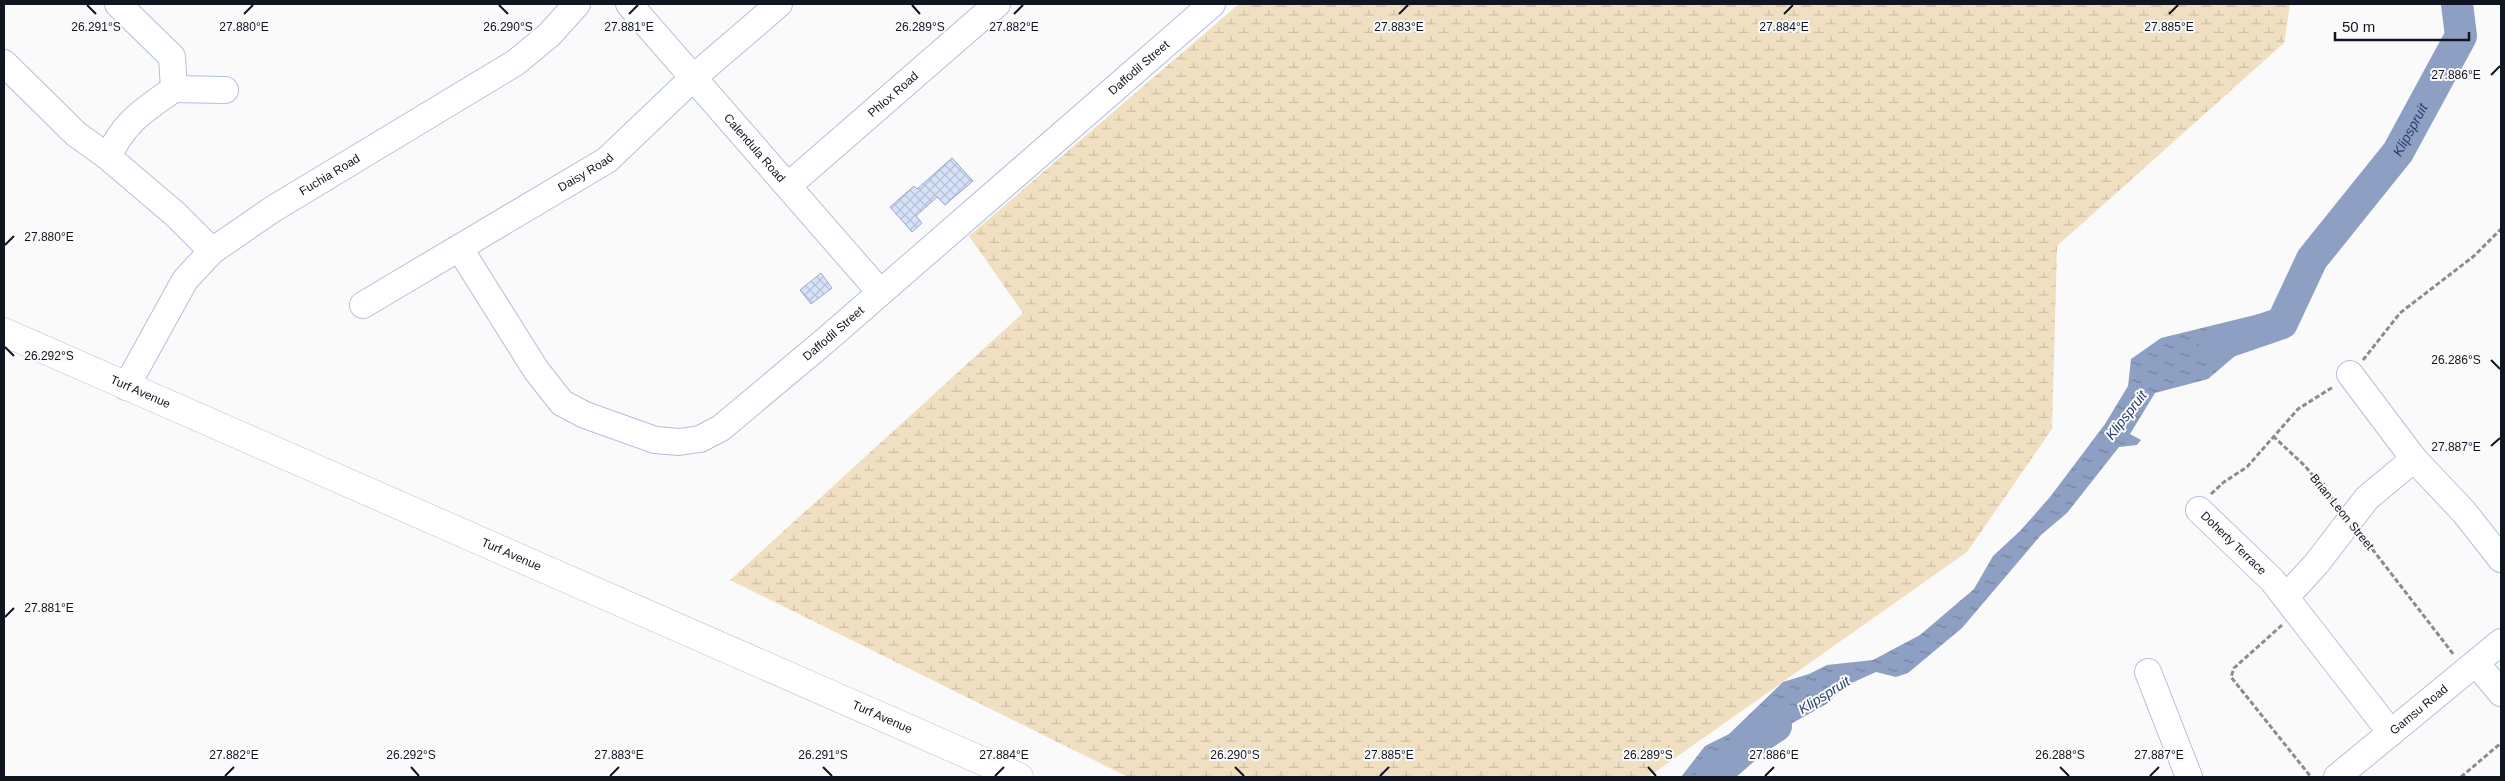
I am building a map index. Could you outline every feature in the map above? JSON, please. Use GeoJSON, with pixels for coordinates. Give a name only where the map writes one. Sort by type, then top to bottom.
{"type":"FeatureCollection","features":[{"type":"Feature","properties":{"kind":"main road","name":"Turf Avenue"},"geometry":{"type":"LineString","coordinates":[[4,332],[1019,777]]}},
{"type":"Feature","properties":{"kind":"street"},"geometry":{"type":"LineString","coordinates":[[118,4],[172,57],[174,89]]}},
{"type":"Feature","properties":{"kind":"street","name":"Fuchia Road"},"geometry":{"type":"LineString","coordinates":[[126,387],[185,280],[212,251],[273,209],[515,63],[549,35],[577,4]]}},
{"type":"Feature","properties":{"kind":"street","name":"Calendula Road"},"geometry":{"type":"LineString","coordinates":[[629,4],[789,185],[880,292]]}},
{"type":"Feature","properties":{"kind":"street","name":"Daisy Road"},"geometry":{"type":"LineString","coordinates":[[363,305],[460,249],[606,160],[694,77],[779,4]]}},
{"type":"Feature","properties":{"kind":"street","name":"Phlox Road"},"geometry":{"type":"LineString","coordinates":[[789,185],[998,4]]}},
{"type":"Feature","properties":{"kind":"street","name":"Daffodil Street"},"geometry":{"type":"LineString","coordinates":[[460,249],[536,370],[562,403],[585,415],[646,437],[667,442],[700,439],[721,428],[1212,4]]}},
{"type":"Feature","properties":{"kind":"street"},"geometry":{"type":"LineString","coordinates":[[4,63],[76,134],[108,157],[175,214],[212,251]]}},
{"type":"Feature","properties":{"kind":"street"},"geometry":{"type":"LineString","coordinates":[[108,157],[116,139],[127,125],[174,89],[225,90]]}},
{"type":"Feature","properties":{"kind":"street"},"geometry":{"type":"LineString","coordinates":[[2350,374],[2368,401],[2414,459],[2464,512],[2501,559]]}},
{"type":"Feature","properties":{"kind":"street"},"geometry":{"type":"LineString","coordinates":[[2291,604],[2317,563],[2371,493],[2414,459]]}},
{"type":"Feature","properties":{"kind":"street","name":"Doherty Terrace"},"geometry":{"type":"LineString","coordinates":[[2199,510],[2258,565],[2291,604],[2391,733]]}},
{"type":"Feature","properties":{"kind":"street","name":"Gamsu Road"},"geometry":{"type":"LineString","coordinates":[[2337,777],[2501,642]]}},
{"type":"Feature","properties":{"kind":"street"},"geometry":{"type":"LineString","coordinates":[[2472,667],[2501,693]]}},
{"type":"Feature","properties":{"kind":"street"},"geometry":{"type":"LineString","coordinates":[[2148,672],[2189,777]]}},
{"type":"Feature","properties":{"kind":"path"},"geometry":{"type":"LineString","coordinates":[[2273,436],[2298,409],[2350,374],[2400,313],[2474,256],[2501,229]]}},
{"type":"Feature","properties":{"kind":"path","name":"Doherty Terrace"},"geometry":{"type":"LineString","coordinates":[[2199,510],[2224,482],[2247,467],[2273,436]]}},
{"type":"Feature","properties":{"kind":"path","name":"Brian Leon Street"},"geometry":{"type":"LineString","coordinates":[[2273,436],[2305,466],[2472,667]]}},
{"type":"Feature","properties":{"kind":"path"},"geometry":{"type":"LineString","coordinates":[[2291,604],[2230,674],[2232,680],[2312,777]]}},
{"type":"Feature","properties":{"kind":"path"},"geometry":{"type":"LineString","coordinates":[[2461,777],[2501,743]]}},
{"type":"Feature","properties":{"kind":"green space"},"geometry":{"type":"Polygon","coordinates":[[[1239,4],[2290,4],[2284,43],[2057,246],[2052,429],[1967,552],[1648,777],[1128,777],[730,580],[1023,313],[969,236],[1239,4]]]}},
{"type":"Feature","properties":{"kind":"water"},"geometry":{"type":"Polygon","coordinates":[[[2259,314],[2257,337],[2208,379],[2155,393],[2130,434],[2141,440],[2137,445],[2119,447],[2067,513],[2041,535],[1962,628],[1908,673],[1896,677],[1876,672],[1845,686],[1828,703],[1718,765],[1713,777],[1681,777],[1705,746],[1729,734],[1783,682],[1809,674],[1827,665],[1873,660],[1920,635],[1974,589],[1993,556],[2020,531],[2050,497],[2105,424],[2128,386],[2131,359],[2161,338],[2259,314]]]}},
{"type":"Feature","properties":{"kind":"building"},"geometry":{"type":"Polygon","coordinates":[[[952,158],[973,181],[945,205],[937,197],[916,216],[922,223],[912,232],[890,207],[914,186],[917,189],[952,158]]]}},
{"type":"Feature","properties":{"kind":"building"},"geometry":{"type":"Polygon","coordinates":[[[821,273],[832,288],[811,304],[800,290],[821,273]]]}},
{"type":"Feature","properties":{"kind":"waterway","name":"Klipspruit"},"geometry":{"type":"LineString","coordinates":[[2215,346],[2282,323],[2312,259],[2398,152],[2461,36],[2457,4]]}},
{"type":"Feature","properties":{"kind":"waterway","name":"Klipspruit"},"geometry":{"type":"LineString","coordinates":[[1712,777],[1753,741],[1776,726]]}}]}
